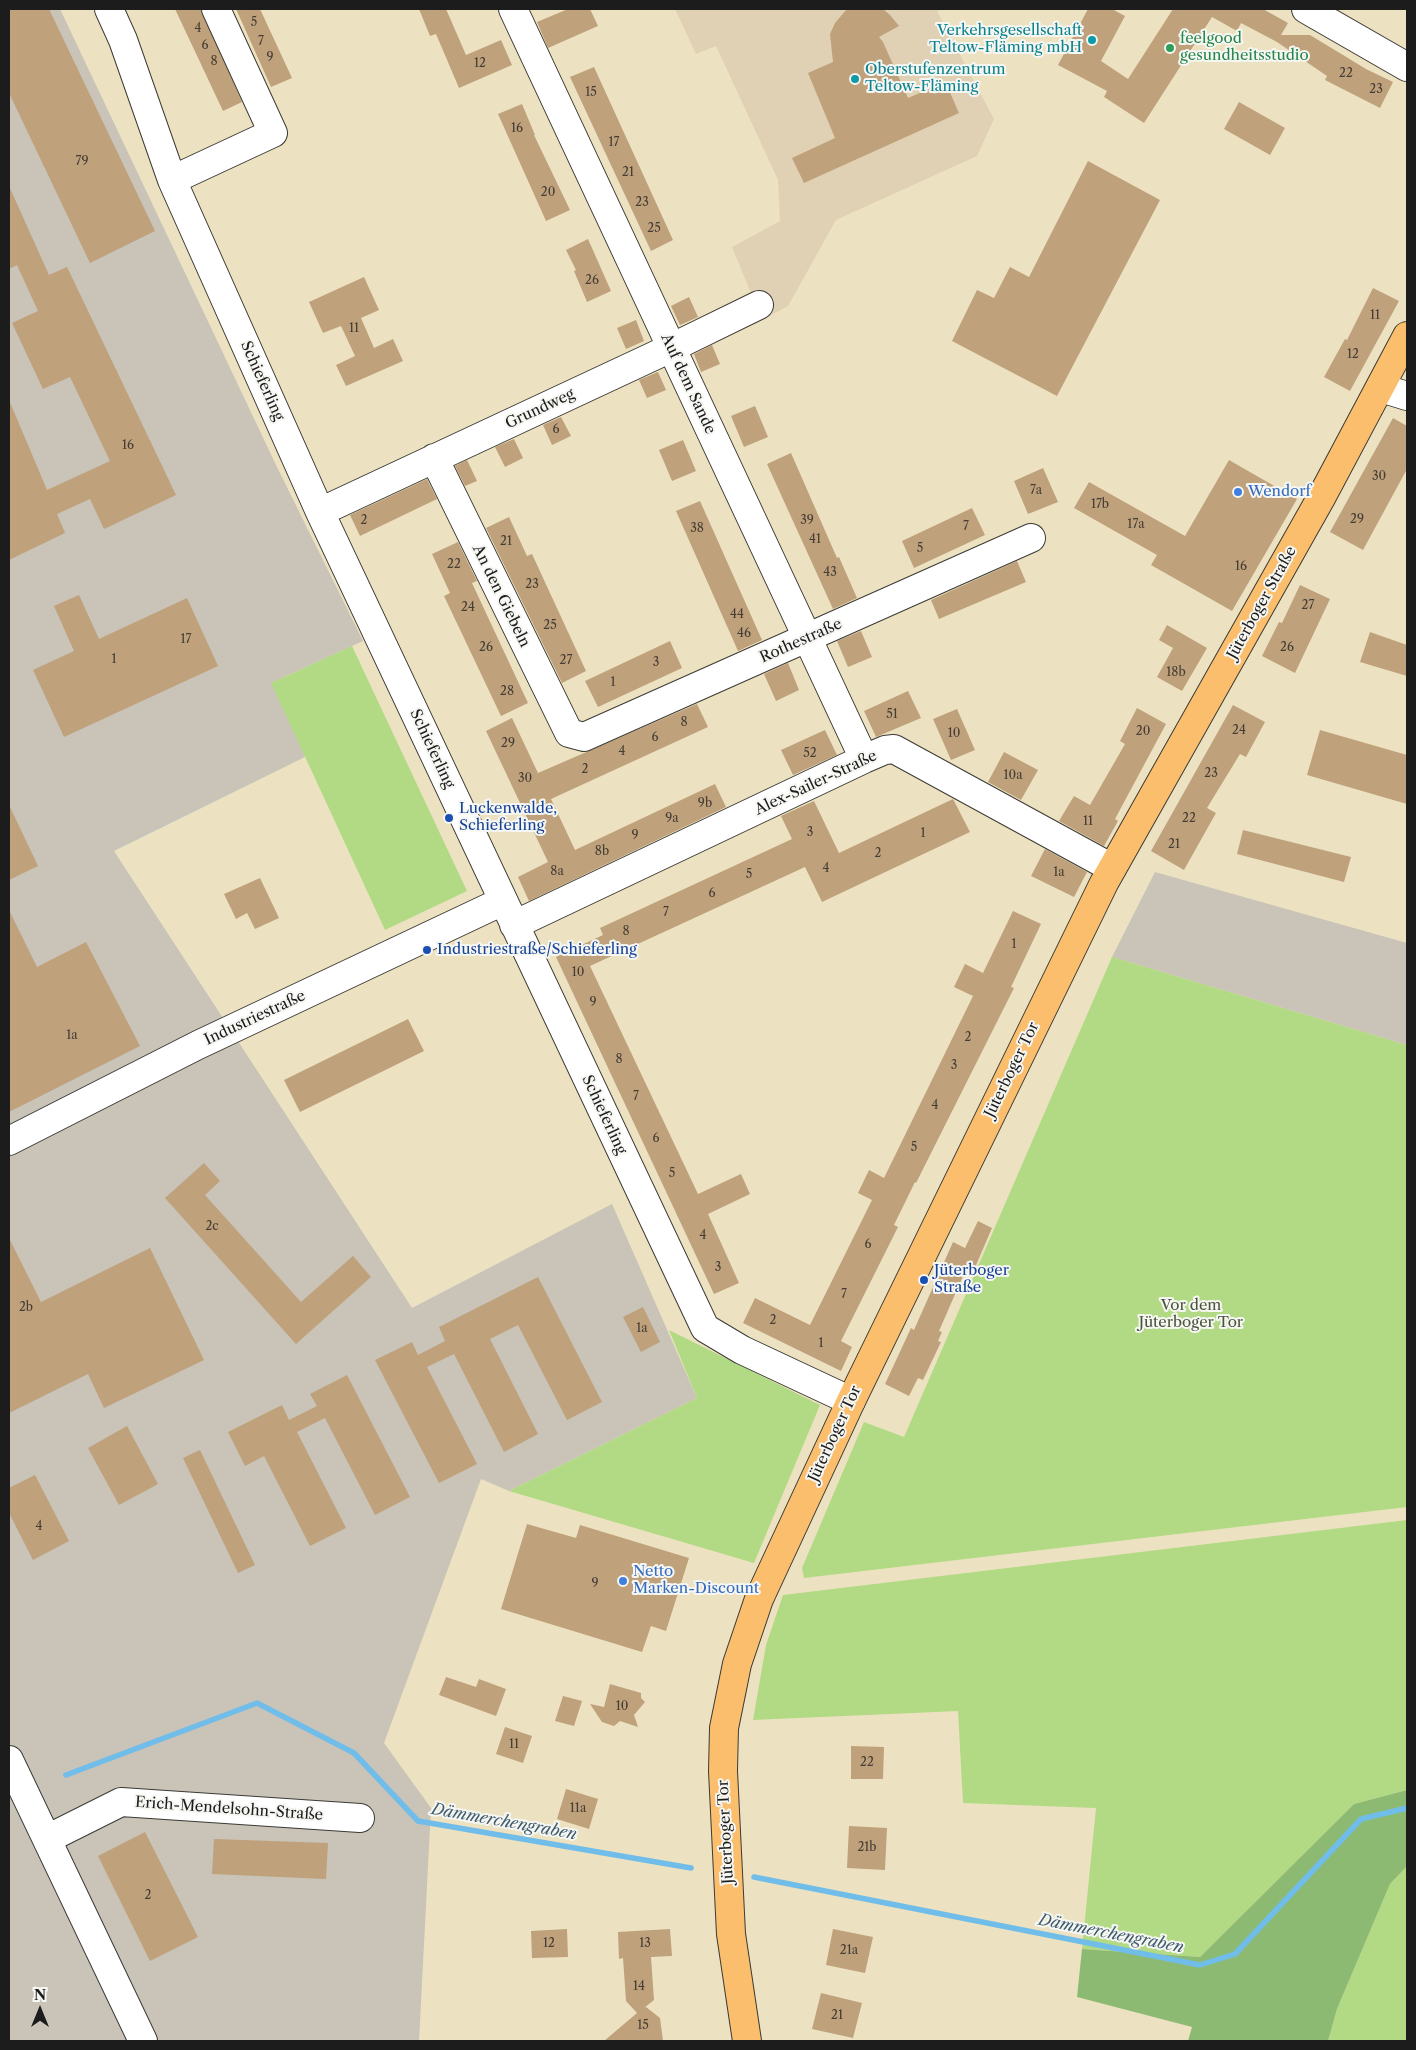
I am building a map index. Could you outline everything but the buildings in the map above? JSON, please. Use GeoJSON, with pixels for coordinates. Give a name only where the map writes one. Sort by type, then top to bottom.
{"type":"FeatureCollection","features":[{"type":"Feature","properties":{"kind":"main road","name":"Jüterboger Straße"},"geometry":{"type":"LineString","coordinates":[[1112,868],[1381,388],[1407,336]]}},
{"type":"Feature","properties":{"kind":"main road","name":"Jüterboger Tor"},"geometry":{"type":"LineString","coordinates":[[747,2041],[731,1934],[723,1771],[724,1728],[737,1664],[759,1599],[851,1401],[1112,868]]}},
{"type":"Feature","properties":{"kind":"street","name":"Schieferling"},"geometry":{"type":"LineString","coordinates":[[109,9],[124,40],[172,180],[320,512],[705,1328],[742,1350],[851,1401]]}},
{"type":"Feature","properties":{"kind":"street","name":"Schieferling"},"geometry":{"type":"LineString","coordinates":[[123,9],[124,40]]}},
{"type":"Feature","properties":{"kind":"street"},"geometry":{"type":"LineString","coordinates":[[172,180],[274,133],[216,9]]}},
{"type":"Feature","properties":{"kind":"street","name":"Auf dem Sande"},"geometry":{"type":"LineString","coordinates":[[513,9],[864,759]]}},
{"type":"Feature","properties":{"kind":"street"},"geometry":{"type":"LineString","coordinates":[[1306,9],[1407,67]]}},
{"type":"Feature","properties":{"kind":"street","name":"Grundweg"},"geometry":{"type":"LineString","coordinates":[[320,512],[760,305]]}},
{"type":"Feature","properties":{"kind":"street"},"geometry":{"type":"LineString","coordinates":[[1381,388],[1407,396]]}},
{"type":"Feature","properties":{"kind":"street","name":"An den Giebeln"},"geometry":{"type":"LineString","coordinates":[[434,458],[569,734]]}},
{"type":"Feature","properties":{"kind":"street","name":"Rothestraße"},"geometry":{"type":"LineString","coordinates":[[569,734],[584,737],[1031,538]]}},
{"type":"Feature","properties":{"kind":"street","name":"Alex-Sailer-Straße"},"geometry":{"type":"LineString","coordinates":[[514,925],[864,759],[885,750],[894,749],[901,751],[1112,868]]}},
{"type":"Feature","properties":{"kind":"street","name":"Industriestraße"},"geometry":{"type":"LineString","coordinates":[[9,1141],[198,1045],[503,900]]}},
{"type":"Feature","properties":{"kind":"street"},"geometry":{"type":"LineString","coordinates":[[9,1760],[143,2041]]}},
{"type":"Feature","properties":{"kind":"street","name":"Erich-Mendelsohn-Straße"},"geometry":{"type":"LineString","coordinates":[[47,1839],[121,1802],[360,1818]]}},
{"type":"Feature","properties":{"kind":"shaded area"},"geometry":{"type":"Polygon","coordinates":[[[9,9],[60,9],[276,465],[363,641],[271,683],[275,685],[305,757],[114,851],[412,1308],[612,1204],[697,1398],[509,1491],[481,1479],[384,1743],[431,1808],[419,2041],[9,2041],[9,9]]]}},
{"type":"Feature","properties":{"kind":"shaded area"},"geometry":{"type":"Polygon","coordinates":[[[675,9],[944,9],[937,11],[994,119],[977,156],[836,220],[788,306],[762,320],[732,247],[780,221],[778,180],[716,46],[696,54],[675,9]]]}},
{"type":"Feature","properties":{"kind":"shaded area"},"geometry":{"type":"Polygon","coordinates":[[[1155,872],[1407,943],[1407,1045],[1112,957],[1155,872]]]}},
{"type":"Feature","properties":{"kind":"green space"},"geometry":{"type":"Polygon","coordinates":[[[352,646],[467,891],[385,930],[271,683],[352,646]]]}},
{"type":"Feature","properties":{"kind":"green space","name":"Vor dem Jüterboger Tor"},"geometry":{"type":"Polygon","coordinates":[[[1112,957],[1407,1045],[1407,1507],[804,1578],[802,1568],[864,1422],[904,1437],[1112,957]]]}},
{"type":"Feature","properties":{"kind":"green space"},"geometry":{"type":"Polygon","coordinates":[[[669,1330],[820,1405],[754,1563],[509,1491],[697,1398],[669,1330]]]}},
{"type":"Feature","properties":{"kind":"green space"},"geometry":{"type":"Polygon","coordinates":[[[1407,1520],[1407,1790],[1354,1804],[1200,1957],[1082,1949],[1096,1808],[963,1803],[958,1711],[753,1720],[766,1645],[783,1595],[1407,1520]]]}},
{"type":"Feature","properties":{"kind":"green space"},"geometry":{"type":"Polygon","coordinates":[[[1407,1790],[1407,1866],[1390,1884],[1337,2009],[1328,2041],[1188,2041],[1192,2027],[1077,1997],[1082,1949],[1200,1957],[1354,1804],[1407,1790]]]}},
{"type":"Feature","properties":{"kind":"green space"},"geometry":{"type":"Polygon","coordinates":[[[1407,1866],[1407,2041],[1328,2041],[1337,2009],[1390,1884],[1407,1866]]]}},
{"type":"Feature","properties":{"kind":"waterway","name":"Dämmerchengraben"},"geometry":{"type":"LineString","coordinates":[[66,1775],[257,1703],[354,1753],[418,1821],[691,1868]]}},
{"type":"Feature","properties":{"kind":"waterway","name":"Dämmerchengraben"},"geometry":{"type":"LineString","coordinates":[[754,1877],[1200,1965],[1235,1954],[1361,1819],[1407,1808]]}},
{"type":"Feature","properties":{"kind":"place","name":"Verkehrsgesellschaft Teltow-Fläming mbH"},"geometry":{"type":"Point","coordinates":[1092,40]}},
{"type":"Feature","properties":{"kind":"place","name":"feelgood gesundheitsstudio"},"geometry":{"type":"Point","coordinates":[1170,48]}},
{"type":"Feature","properties":{"kind":"place","name":"Oberstufenzentrum Teltow-Fläming"},"geometry":{"type":"Point","coordinates":[855,79]}},
{"type":"Feature","properties":{"kind":"place","name":"Wendorf"},"geometry":{"type":"Point","coordinates":[1238,492]}},
{"type":"Feature","properties":{"kind":"place","name":"Luckenwalde, Schieferling"},"geometry":{"type":"Point","coordinates":[449,818]}},
{"type":"Feature","properties":{"kind":"place","name":"Industriestraße/Schieferling"},"geometry":{"type":"Point","coordinates":[427,950]}},
{"type":"Feature","properties":{"kind":"place","name":"Jüterboger Straße"},"geometry":{"type":"Point","coordinates":[924,1280]}},
{"type":"Feature","properties":{"kind":"place","name":"Netto Marken-Discount"},"geometry":{"type":"Point","coordinates":[623,1581]}}]}
